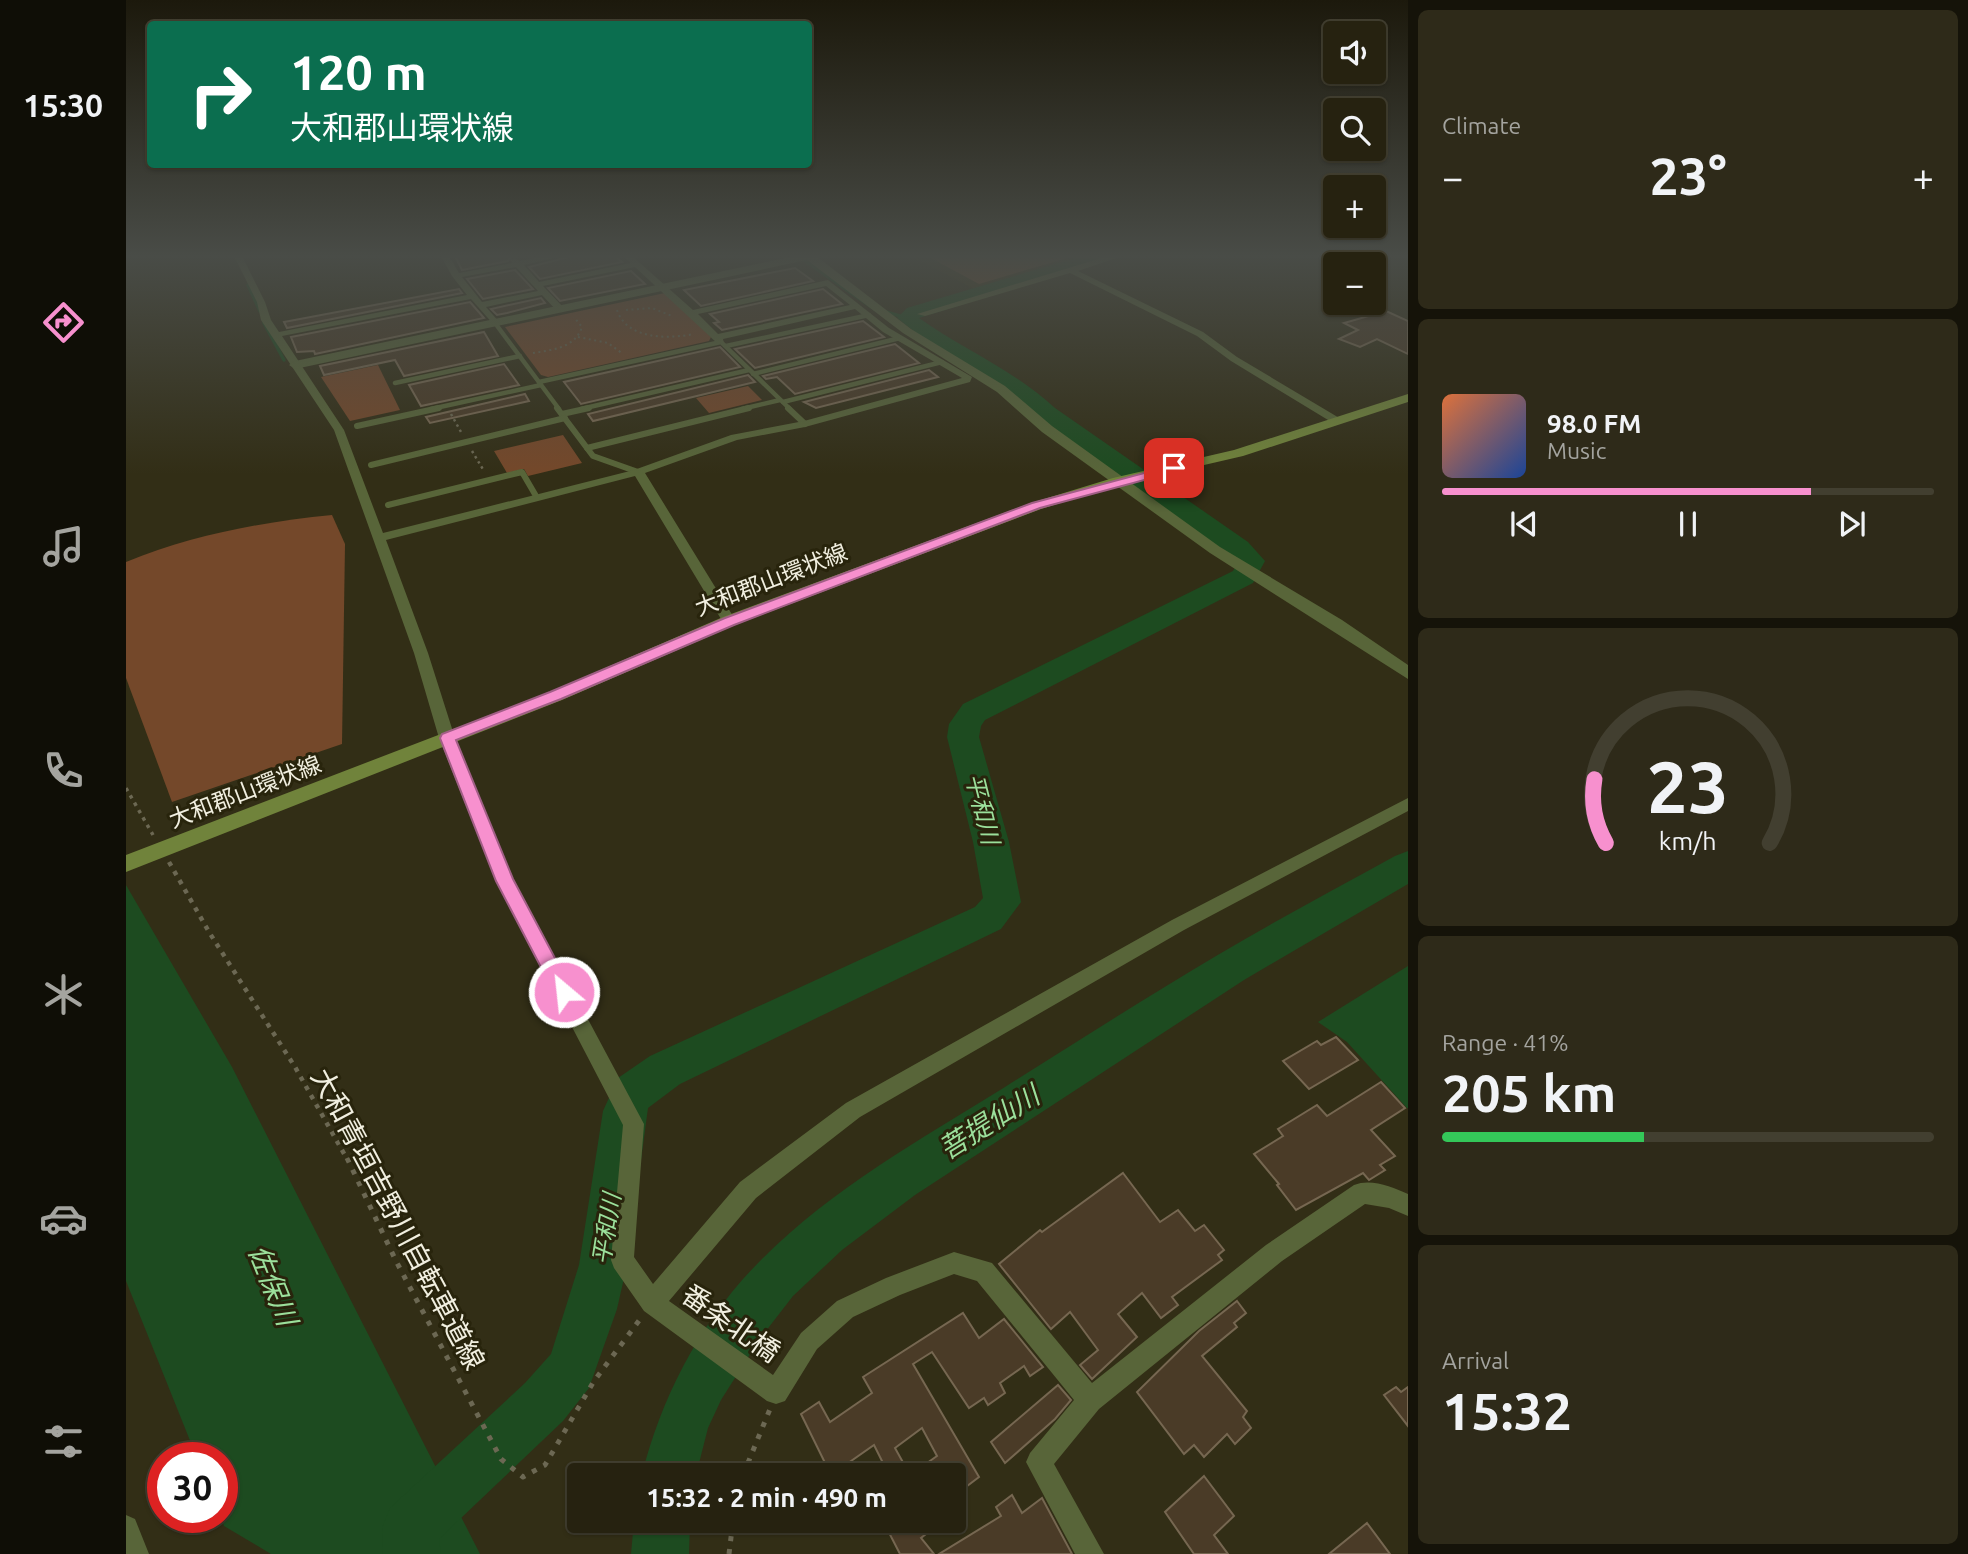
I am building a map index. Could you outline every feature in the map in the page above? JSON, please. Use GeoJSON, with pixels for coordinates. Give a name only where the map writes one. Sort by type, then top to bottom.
{"type":"FeatureCollection","features":[{"type":"Feature","properties":{"kind":"main road","name":"大和郡山環状線"},"geometry":{"type":"LineString","coordinates":[[134,861],[556,695],[729,621],[1036,506],[1133,478],[1238,453],[1408,398]]}},
{"type":"Feature","properties":{"kind":"street"},"geometry":{"type":"LineString","coordinates":[[272,329],[339,430],[447,738]]}},
{"type":"Feature","properties":{"kind":"street"},"geometry":{"type":"LineString","coordinates":[[275,335],[308,329]]}},
{"type":"Feature","properties":{"kind":"street"},"geometry":{"type":"LineString","coordinates":[[295,365],[469,329]]}},
{"type":"Feature","properties":{"kind":"street"},"geometry":{"type":"LineString","coordinates":[[708,329],[718,339],[762,329]]}},
{"type":"Feature","properties":{"kind":"street"},"geometry":{"type":"LineString","coordinates":[[379,538],[638,472],[735,437],[805,424],[966,380],[967,377],[901,338],[892,329]]}},
{"type":"Feature","properties":{"kind":"street"},"geometry":{"type":"LineString","coordinates":[[901,329],[1001,389],[1047,429],[1133,478],[1214,550],[1296,599],[1408,673]]}},
{"type":"Feature","properties":{"kind":"street"},"geometry":{"type":"LineString","coordinates":[[1189,329],[1337,421]]}},
{"type":"Feature","properties":{"kind":"street"},"geometry":{"type":"LineString","coordinates":[[638,472],[729,621]]}},
{"type":"Feature","properties":{"kind":"street","name":"番条北橋"},"geometry":{"type":"LineString","coordinates":[[447,738],[505,881],[634,1124],[622,1260],[652,1303],[776,1392]]}},
{"type":"Feature","properties":{"kind":"street"},"geometry":{"type":"LineString","coordinates":[[652,1303],[748,1189],[853,1110],[1178,925],[1408,804]]}},
{"type":"Feature","properties":{"kind":"street"},"geometry":{"type":"LineString","coordinates":[[1090,1554],[1039,1462],[1090,1400],[1274,1254],[1362,1193],[1389,1197],[1408,1205]]}},
{"type":"Feature","properties":{"kind":"street"},"geometry":{"type":"LineString","coordinates":[[776,1392],[809,1341],[845,1309],[894,1286],[954,1263],[984,1271],[1090,1400]]}},
{"type":"Feature","properties":{"kind":"street"},"geometry":{"type":"LineString","coordinates":[[126,1528],[135,1554]]}},
{"type":"Feature","properties":{"kind":"lane"},"geometry":{"type":"LineString","coordinates":[[499,329],[593,456],[638,472]]}},
{"type":"Feature","properties":{"kind":"lane"},"geometry":{"type":"LineString","coordinates":[[357,426],[718,339],[779,329]]}},
{"type":"Feature","properties":{"kind":"lane"},"geometry":{"type":"LineString","coordinates":[[372,465],[563,416],[901,338]]}},
{"type":"Feature","properties":{"kind":"lane"},"geometry":{"type":"LineString","coordinates":[[718,339],[805,424]]}},
{"type":"Feature","properties":{"kind":"lane"},"geometry":{"type":"LineString","coordinates":[[395,383],[520,356]]}},
{"type":"Feature","properties":{"kind":"lane"},"geometry":{"type":"LineString","coordinates":[[587,448],[942,362]]}},
{"type":"Feature","properties":{"kind":"lane"},"geometry":{"type":"LineString","coordinates":[[388,505],[522,472],[537,496]]}},
{"type":"Feature","properties":{"kind":"path"},"geometry":{"type":"LineString","coordinates":[[532,354],[564,346],[578,337],[581,329]]}},
{"type":"Feature","properties":{"kind":"path"},"geometry":{"type":"LineString","coordinates":[[631,329],[652,337],[718,339]]}},
{"type":"Feature","properties":{"kind":"path"},"geometry":{"type":"LineString","coordinates":[[578,337],[608,342],[625,355]]}},
{"type":"Feature","properties":{"kind":"path","name":"大和青垣吉野川自転車道線"},"geometry":{"type":"LineString","coordinates":[[126,788],[209,932],[295,1067],[340,1144],[396,1261],[501,1459],[523,1478],[545,1465],[594,1381],[652,1303]]}},
{"type":"Feature","properties":{"kind":"path"},"geometry":{"type":"LineString","coordinates":[[748,1463],[776,1392]]}},
{"type":"Feature","properties":{"kind":"path"},"geometry":{"type":"LineString","coordinates":[[729,1554],[732,1533]]}},
{"type":"Feature","properties":{"kind":"shaded area"},"geometry":{"type":"Polygon","coordinates":[[[506,329],[702,329],[711,337],[709,341],[548,377],[541,375],[506,329]]]}},
{"type":"Feature","properties":{"kind":"shaded area"},"geometry":{"type":"Polygon","coordinates":[[[378,365],[400,410],[350,421],[321,377],[378,365]]]}},
{"type":"Feature","properties":{"kind":"shaded area"},"geometry":{"type":"Polygon","coordinates":[[[748,386],[762,400],[709,413],[696,398],[748,386]]]}},
{"type":"Feature","properties":{"kind":"shaded area"},"geometry":{"type":"Polygon","coordinates":[[[563,435],[582,463],[528,476],[524,469],[507,473],[494,451],[563,435]]]}},
{"type":"Feature","properties":{"kind":"shaded area"},"geometry":{"type":"Polygon","coordinates":[[[332,515],[345,544],[342,744],[172,802],[126,678],[126,562],[176,544],[227,531],[332,515]]]}},
{"type":"Feature","properties":{"kind":"water","name":"佐保川"},"geometry":{"type":"Polygon","coordinates":[[[126,885],[232,1067],[480,1554],[271,1554],[236,1533],[238,1533],[238,1442],[191,1442],[126,1281],[126,885]]]}},
{"type":"Feature","properties":{"kind":"water"},"geometry":{"type":"Polygon","coordinates":[[[1408,966],[1407,1108],[1347,1042],[1318,1022],[1408,966]]]}},
{"type":"Feature","properties":{"kind":"building"},"geometry":{"type":"Polygon","coordinates":[[[334,329],[435,329],[315,354],[314,351],[297,352],[291,337],[334,329]]]}},
{"type":"Feature","properties":{"kind":"building"},"geometry":{"type":"Polygon","coordinates":[[[829,329],[873,329],[884,337],[755,368],[735,349],[829,329]]]}},
{"type":"Feature","properties":{"kind":"building"},"geometry":{"type":"Polygon","coordinates":[[[1355,329],[1408,329],[1408,354],[1377,339],[1360,347],[1339,339],[1358,330],[1355,329]]]}},
{"type":"Feature","properties":{"kind":"building"},"geometry":{"type":"Polygon","coordinates":[[[484,332],[498,356],[404,376],[395,360],[324,375],[320,366],[484,332]]]}},
{"type":"Feature","properties":{"kind":"building"},"geometry":{"type":"Polygon","coordinates":[[[895,344],[919,363],[795,394],[777,377],[766,379],[763,376],[895,344]]]}},
{"type":"Feature","properties":{"kind":"building"},"geometry":{"type":"Polygon","coordinates":[[[720,347],[740,367],[581,404],[564,382],[720,347]]]}},
{"type":"Feature","properties":{"kind":"building"},"geometry":{"type":"Polygon","coordinates":[[[504,364],[519,385],[421,406],[409,385],[504,364]]]}},
{"type":"Feature","properties":{"kind":"building"},"geometry":{"type":"Polygon","coordinates":[[[929,370],[938,377],[816,408],[804,402],[929,370]]]}},
{"type":"Feature","properties":{"kind":"building"},"geometry":{"type":"Polygon","coordinates":[[[748,375],[755,382],[593,421],[588,414],[748,375]]]}},
{"type":"Feature","properties":{"kind":"building"},"geometry":{"type":"Polygon","coordinates":[[[525,394],[529,401],[430,423],[426,417],[525,394]]]}},
{"type":"Feature","properties":{"kind":"building"},"geometry":{"type":"Polygon","coordinates":[[[1336,1037],[1358,1060],[1309,1089],[1283,1061],[1317,1041],[1321,1045],[1336,1037]]]}},
{"type":"Feature","properties":{"kind":"building"},"geometry":{"type":"Polygon","coordinates":[[[1381,1082],[1405,1108],[1371,1130],[1395,1156],[1380,1165],[1385,1170],[1369,1180],[1363,1173],[1296,1210],[1254,1154],[1283,1136],[1278,1129],[1317,1105],[1327,1116],[1381,1082]]]}},
{"type":"Feature","properties":{"kind":"building"},"geometry":{"type":"Polygon","coordinates":[[[1123,1173],[1160,1222],[1178,1210],[1195,1231],[1204,1225],[1224,1250],[1218,1255],[1222,1260],[1172,1297],[1178,1305],[1161,1318],[1142,1293],[1118,1314],[1137,1337],[1092,1379],[1080,1365],[1098,1350],[1070,1312],[1051,1329],[999,1264],[1040,1230],[1042,1232],[1123,1173]]]}},
{"type":"Feature","properties":{"kind":"building"},"geometry":{"type":"Polygon","coordinates":[[[1237,1301],[1246,1313],[1234,1323],[1237,1327],[1202,1356],[1247,1411],[1243,1417],[1251,1428],[1235,1444],[1227,1434],[1204,1457],[1194,1445],[1184,1454],[1137,1392],[1199,1331],[1237,1301]]]}},
{"type":"Feature","properties":{"kind":"building"},"geometry":{"type":"Polygon","coordinates":[[[963,1313],[979,1338],[1004,1319],[1043,1367],[1030,1376],[1024,1366],[1000,1383],[1005,1393],[988,1405],[984,1398],[969,1408],[932,1352],[913,1364],[979,1477],[966,1487],[966,1463],[927,1463],[937,1456],[922,1428],[895,1448],[903,1463],[883,1463],[874,1445],[848,1463],[825,1463],[801,1414],[819,1402],[830,1422],[872,1393],[863,1377],[963,1313]]]}},
{"type":"Feature","properties":{"kind":"building"},"geometry":{"type":"Polygon","coordinates":[[[1058,1385],[1071,1400],[1055,1419],[1005,1463],[991,1442],[1058,1385]]]}},
{"type":"Feature","properties":{"kind":"building"},"geometry":{"type":"Polygon","coordinates":[[[1396,1387],[1401,1392],[1408,1387],[1408,1426],[1384,1395],[1396,1387]]]}},
{"type":"Feature","properties":{"kind":"building"},"geometry":{"type":"Polygon","coordinates":[[[1204,1476],[1234,1516],[1214,1535],[1228,1554],[1194,1554],[1165,1512],[1204,1476]]]}},
{"type":"Feature","properties":{"kind":"building"},"geometry":{"type":"Polygon","coordinates":[[[1012,1495],[1022,1513],[1042,1498],[1072,1554],[939,1554],[1001,1516],[996,1507],[1012,1495]]]}},
{"type":"Feature","properties":{"kind":"building"},"geometry":{"type":"Polygon","coordinates":[[[1367,1523],[1390,1554],[1329,1554],[1367,1523]]]}},
{"type":"Feature","properties":{"kind":"building"},"geometry":{"type":"Polygon","coordinates":[[[889,1533],[925,1533],[921,1538],[934,1554],[900,1554],[889,1533]]]}},
{"type":"Feature","properties":{"kind":"waterway"},"geometry":{"type":"LineString","coordinates":[[267,329],[284,360]]}},
{"type":"Feature","properties":{"kind":"waterway","name":"平和川"},"geometry":{"type":"LineString","coordinates":[[412,1554],[410,1528],[544,1402],[571,1370],[592,1309],[603,1265],[625,1111],[633,1093],[665,1070],[988,918],[1002,902],[991,842],[963,737],[965,724],[974,712],[1243,577],[1252,561],[1239,548],[1047,413],[1023,390],[922,329]]}},
{"type":"Feature","properties":{"kind":"waterway","name":"菩提仙川"},"geometry":{"type":"LineString","coordinates":[[672,1463],[683,1423],[703,1382],[741,1322],[776,1279],[825,1233],[899,1179],[1230,968],[1408,866]]}},
{"type":"Feature","properties":{"kind":"waterway","name":"菩提仙川"},"geometry":{"type":"LineString","coordinates":[[660,1554],[661,1533]]}},
{"type":"Feature","properties":{"kind":"route"},"geometry":{"type":"LineString","coordinates":[[564,992],[505,881],[447,738],[729,621],[1036,506],[1118,481],[1174,468]]}}]}
